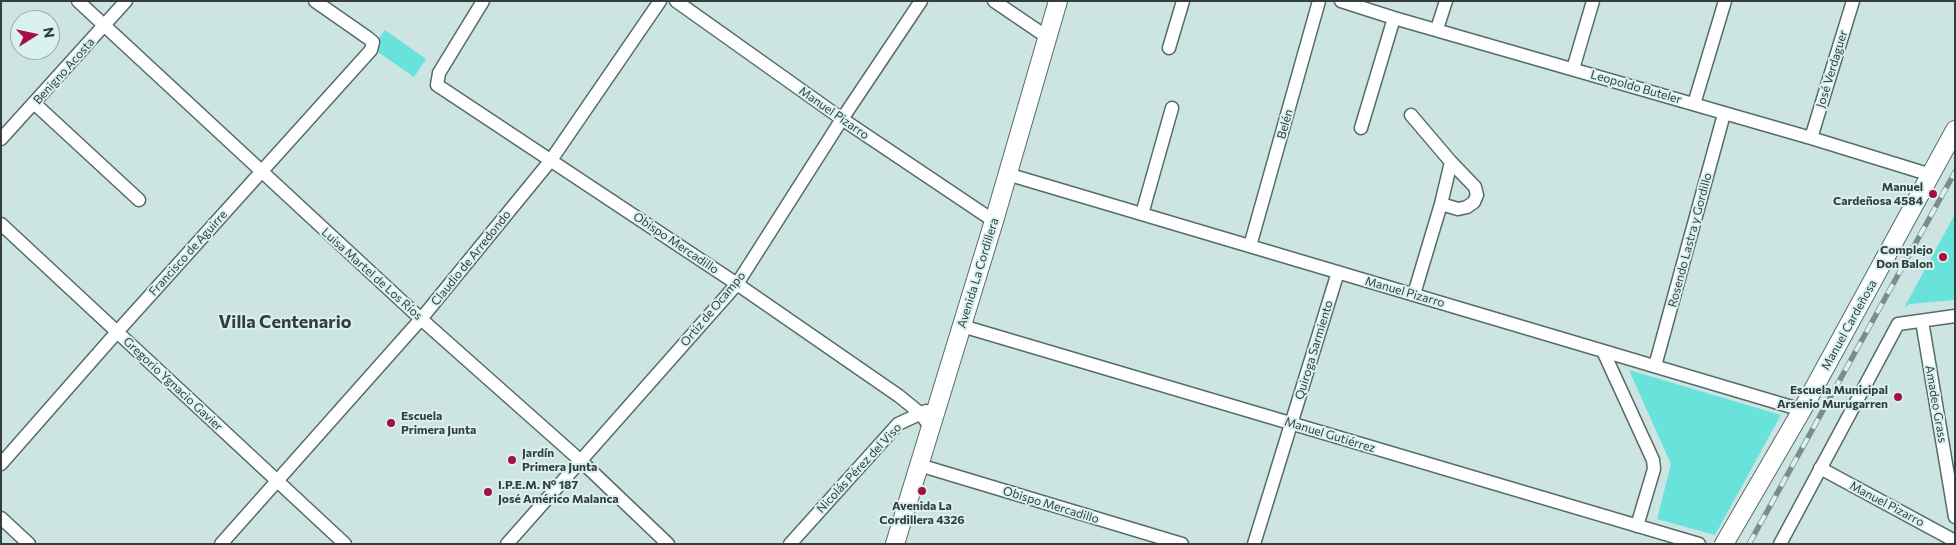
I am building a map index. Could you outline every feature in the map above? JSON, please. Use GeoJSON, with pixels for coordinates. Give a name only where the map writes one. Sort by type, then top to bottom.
{"type":"FeatureCollection","features":[{"type":"Feature","properties":{"kind":"main road","name":"Avenida La Cordillera"},"geometry":{"type":"LineString","coordinates":[[895,544],[994,221],[1058,1]]}},
{"type":"Feature","properties":{"kind":"main road","name":"Manuel Cardeñosa"},"geometry":{"type":"LineString","coordinates":[[1724,544],[1802,410],[1955,130]]}},
{"type":"Feature","properties":{"kind":"street","name":"Luisa Martel de Los Ríos"},"geometry":{"type":"LineString","coordinates":[[78,1],[421,319],[580,461],[668,544]]}},
{"type":"Feature","properties":{"kind":"street","name":"Benigno Acosta"},"geometry":{"type":"LineString","coordinates":[[1,140],[126,1]]}},
{"type":"Feature","properties":{"kind":"street","name":"Francisco de Aguirre"},"geometry":{"type":"LineString","coordinates":[[1,464],[371,50],[373,42],[315,1]]}},
{"type":"Feature","properties":{"kind":"street","name":"Obispo Mercadillo"},"geometry":{"type":"LineString","coordinates":[[483,1],[439,73],[437,85],[737,284],[912,405],[931,428]]}},
{"type":"Feature","properties":{"kind":"street","name":"Claudio de Arredondo"},"geometry":{"type":"LineString","coordinates":[[221,544],[421,319],[551,160],[660,1]]}},
{"type":"Feature","properties":{"kind":"street","name":"Manuel Pizarro"},"geometry":{"type":"LineString","coordinates":[[676,1],[842,119],[994,221]]}},
{"type":"Feature","properties":{"kind":"street","name":"Ortiz de Ocampo"},"geometry":{"type":"LineString","coordinates":[[507,544],[737,284],[842,119],[921,1]]}},
{"type":"Feature","properties":{"kind":"street"},"geometry":{"type":"LineString","coordinates":[[994,1],[1047,37]]}},
{"type":"Feature","properties":{"kind":"street"},"geometry":{"type":"LineString","coordinates":[[1169,48],[1184,1]]}},
{"type":"Feature","properties":{"kind":"street","name":"Belén"},"geometry":{"type":"LineString","coordinates":[[1250,246],[1319,1]]}},
{"type":"Feature","properties":{"kind":"street","name":"Leopoldo Buteler"},"geometry":{"type":"LineString","coordinates":[[1341,1],[1811,138],[1931,175]]}},
{"type":"Feature","properties":{"kind":"street"},"geometry":{"type":"LineString","coordinates":[[1437,29],[1446,1]]}},
{"type":"Feature","properties":{"kind":"street"},"geometry":{"type":"LineString","coordinates":[[1573,69],[1593,1]]}},
{"type":"Feature","properties":{"kind":"street"},"geometry":{"type":"LineString","coordinates":[[1694,104],[1724,1]]}},
{"type":"Feature","properties":{"kind":"street","name":"José Verdaguer"},"geometry":{"type":"LineString","coordinates":[[1811,138],[1853,1]]}},
{"type":"Feature","properties":{"kind":"street"},"geometry":{"type":"LineString","coordinates":[[1361,128],[1394,18]]}},
{"type":"Feature","properties":{"kind":"street"},"geometry":{"type":"LineString","coordinates":[[34,103],[139,200]]}},
{"type":"Feature","properties":{"kind":"street"},"geometry":{"type":"LineString","coordinates":[[1142,214],[1172,108]]}},
{"type":"Feature","properties":{"kind":"street","name":"Rosendo Lastra y Gordillo"},"geometry":{"type":"LineString","coordinates":[[1655,366],[1724,114]]}},
{"type":"Feature","properties":{"kind":"street"},"geometry":{"type":"LineString","coordinates":[[1411,115],[1475,187],[1477,195],[1474,202],[1467,207],[1458,209],[1441,204]]}},
{"type":"Feature","properties":{"kind":"street"},"geometry":{"type":"LineString","coordinates":[[1414,294],[1441,204],[1451,162]]}},
{"type":"Feature","properties":{"kind":"street","name":"Manuel Pizarro"},"geometry":{"type":"LineString","coordinates":[[1007,174],[1802,410]]}},
{"type":"Feature","properties":{"kind":"street","name":"Gregorio Ygnacio Gavier"},"geometry":{"type":"LineString","coordinates":[[1,224],[345,544]]}},
{"type":"Feature","properties":{"kind":"street","name":"Quiroga Sarmiento"},"geometry":{"type":"LineString","coordinates":[[1254,544],[1338,272]]}},
{"type":"Feature","properties":{"kind":"street"},"geometry":{"type":"LineString","coordinates":[[1780,544],[1898,324],[1955,316]]}},
{"type":"Feature","properties":{"kind":"street","name":"Amadeo Grass"},"geometry":{"type":"LineString","coordinates":[[1922,321],[1955,517]]}},
{"type":"Feature","properties":{"kind":"street","name":"Manuel Gutiérrez"},"geometry":{"type":"LineString","coordinates":[[962,326],[1699,544]]}},
{"type":"Feature","properties":{"kind":"street"},"geometry":{"type":"LineString","coordinates":[[1603,351],[1653,460],[1654,469],[1637,526]]}},
{"type":"Feature","properties":{"kind":"street","name":"Nicolás Pérez del Viso"},"geometry":{"type":"LineString","coordinates":[[790,544],[898,424],[937,406]]}},
{"type":"Feature","properties":{"kind":"street","name":"Obispo Mercadillo"},"geometry":{"type":"LineString","coordinates":[[919,465],[1182,544]]}},
{"type":"Feature","properties":{"kind":"street","name":"Manuel Pizarro"},"geometry":{"type":"LineString","coordinates":[[1820,468],[1955,541]]}},
{"type":"Feature","properties":{"kind":"street"},"geometry":{"type":"LineString","coordinates":[[1,518],[29,544]]}},
{"type":"Feature","properties":{"kind":"shaded area"},"geometry":{"type":"Polygon","coordinates":[[[385,30],[426,59],[414,77],[372,48],[385,30]]]}},
{"type":"Feature","properties":{"kind":"shaded area","name":"Complejo Don Balon"},"geometry":{"type":"Polygon","coordinates":[[[1955,214],[1955,300],[1910,304],[1904,308],[1955,214]]]}},
{"type":"Feature","properties":{"kind":"shaded area"},"geometry":{"type":"Polygon","coordinates":[[[1629,370],[1781,415],[1715,535],[1657,519],[1671,464],[1629,370]]]}},
{"type":"Feature","properties":{"kind":"railway"},"geometry":{"type":"LineString","coordinates":[[1749,544],[1955,172]]}},
{"type":"Feature","properties":{"kind":"place","name":"Manuel Cardeñosa 4584"},"geometry":{"type":"Point","coordinates":[1933,194]}},
{"type":"Feature","properties":{"kind":"place","name":"Complejo Don Balon"},"geometry":{"type":"Point","coordinates":[1943,257]}},
{"type":"Feature","properties":{"kind":"place","name":"Escuela Municipal Arsenio Murugarren"},"geometry":{"type":"Point","coordinates":[1898,397]}},
{"type":"Feature","properties":{"kind":"place","name":"Escuela Primera Junta"},"geometry":{"type":"Point","coordinates":[391,423]}},
{"type":"Feature","properties":{"kind":"place","name":"Jardín Primera Junta"},"geometry":{"type":"Point","coordinates":[512,460]}},
{"type":"Feature","properties":{"kind":"place","name":"Avenida La Cordillera 4326"},"geometry":{"type":"Point","coordinates":[922,491]}},
{"type":"Feature","properties":{"kind":"place","name":"I.P.E.M. Nº 187 José Américo Malanca"},"geometry":{"type":"Point","coordinates":[488,492]}},
{"type":"Feature","properties":{"kind":"district","name":"Villa Centenario"},"geometry":{"type":"Point","coordinates":[285,322]}}]}
